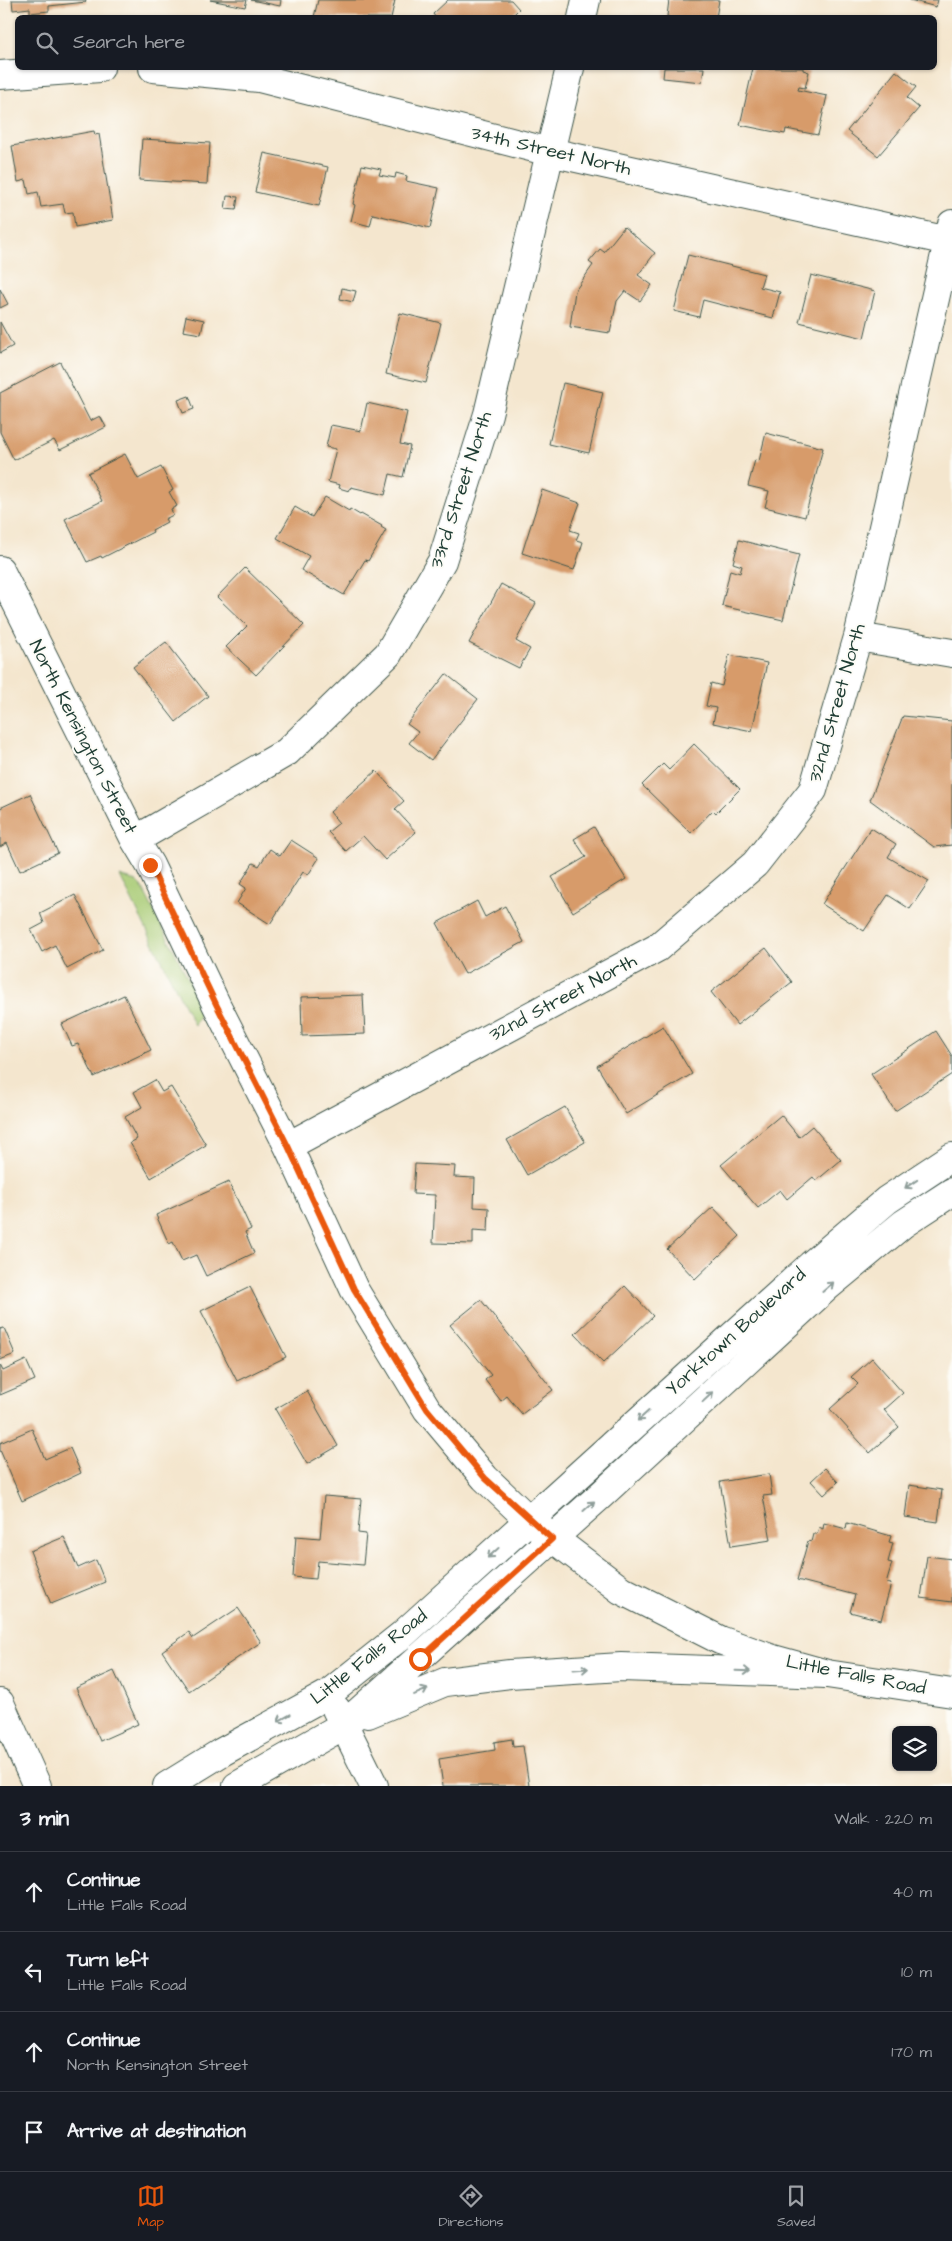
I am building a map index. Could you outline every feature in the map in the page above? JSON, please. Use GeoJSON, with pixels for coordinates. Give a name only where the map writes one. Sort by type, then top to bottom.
{"type":"FeatureCollection","features":[{"type":"Feature","properties":{"kind":"street"},"geometry":{"type":"LineString","coordinates":[[583,15],[586,0]]}},
{"type":"Feature","properties":{"kind":"street"},"geometry":{"type":"LineString","coordinates":[[0,75],[71,70]]}},
{"type":"Feature","properties":{"kind":"street","name":"34th Street North"},"geometry":{"type":"LineString","coordinates":[[174,70],[259,78],[550,152],[950,233]]}},
{"type":"Feature","properties":{"kind":"street","name":"33rd Street North"},"geometry":{"type":"LineString","coordinates":[[135,840],[287,752],[388,654],[442,561],[488,414],[570,70]]}},
{"type":"Feature","properties":{"kind":"street","name":"32nd Street North"},"geometry":{"type":"LineString","coordinates":[[288,1146],[657,948],[755,864],[813,790],[858,636],[950,233]]}},
{"type":"Feature","properties":{"kind":"street","name":"North Kensington Street"},"geometry":{"type":"LineString","coordinates":[[0,570],[135,840],[150,865],[217,1006],[288,1146],[354,1289],[427,1409],[485,1478],[529,1520]]}},
{"type":"Feature","properties":{"kind":"street"},"geometry":{"type":"LineString","coordinates":[[858,636],[952,653]]}},
{"type":"Feature","properties":{"kind":"street","name":"Yorktown Boulevard"},"geometry":{"type":"LineString","coordinates":[[529,1520],[811,1265],[888,1200],[952,1157]]}},
{"type":"Feature","properties":{"kind":"street","name":"Yorktown Boulevard"},"geometry":{"type":"LineString","coordinates":[[552,1539],[828,1287],[903,1224],[952,1192]]}},
{"type":"Feature","properties":{"kind":"street","name":"Little Falls Road"},"geometry":{"type":"LineString","coordinates":[[167,1786],[222,1752],[328,1694],[402,1635],[529,1520],[621,1590],[720,1640],[773,1659],[827,1674],[952,1693]]}},
{"type":"Feature","properties":{"kind":"street","name":"Little Falls Road"},"geometry":{"type":"LineString","coordinates":[[237,1786],[344,1725],[552,1539]]}},
{"type":"Feature","properties":{"kind":"street"},"geometry":{"type":"LineString","coordinates":[[344,1725],[445,1682],[510,1674],[621,1667],[827,1674]]}},
{"type":"Feature","properties":{"kind":"street"},"geometry":{"type":"LineString","coordinates":[[328,1694],[374,1786]]}},
{"type":"Feature","properties":{"kind":"street"},"geometry":{"type":"LineString","coordinates":[[0,1703],[37,1786]]}},
{"type":"Feature","properties":{"kind":"green space"},"geometry":{"type":"Polygon","coordinates":[[[120,876],[136,881],[142,887],[198,998],[200,1014],[194,1025],[120,876]]]}},
{"type":"Feature","properties":{"kind":"building"},"geometry":{"type":"Polygon","coordinates":[[[12,0],[85,0],[86,2],[49,6],[49,11],[30,13],[30,8],[13,10],[12,0]]]}},
{"type":"Feature","properties":{"kind":"building"},"geometry":{"type":"Polygon","coordinates":[[[210,0],[247,0],[245,7],[210,0]]]}},
{"type":"Feature","properties":{"kind":"building"},"geometry":{"type":"Polygon","coordinates":[[[251,0],[281,0],[280,6],[251,0]]]}},
{"type":"Feature","properties":{"kind":"building"},"geometry":{"type":"Polygon","coordinates":[[[318,0],[395,0],[392,15],[314,15],[318,0]]]}},
{"type":"Feature","properties":{"kind":"building"},"geometry":{"type":"Polygon","coordinates":[[[448,0],[511,0],[519,9],[513,15],[433,14],[448,0]]]}},
{"type":"Feature","properties":{"kind":"building"},"geometry":{"type":"Polygon","coordinates":[[[669,0],[719,0],[716,15],[667,15],[669,0]]]}},
{"type":"Feature","properties":{"kind":"building"},"geometry":{"type":"Polygon","coordinates":[[[910,0],[938,0],[936,7],[910,0]]]}},
{"type":"Feature","properties":{"kind":"building"},"geometry":{"type":"Polygon","coordinates":[[[664,70],[704,70],[702,82],[663,78],[664,70]]]}},
{"type":"Feature","properties":{"kind":"building"},"geometry":{"type":"Polygon","coordinates":[[[753,70],[803,70],[809,72],[805,88],[799,87],[798,90],[827,96],[818,135],[786,129],[785,134],[740,125],[753,70]]]}},
{"type":"Feature","properties":{"kind":"building"},"geometry":{"type":"Polygon","coordinates":[[[896,71],[916,87],[907,98],[919,108],[878,156],[847,131],[896,71]]]}},
{"type":"Feature","properties":{"kind":"building"},"geometry":{"type":"Polygon","coordinates":[[[94,131],[95,135],[99,134],[113,220],[75,227],[73,212],[65,213],[63,204],[41,207],[38,192],[29,194],[26,180],[18,182],[12,146],[94,131]]]}},
{"type":"Feature","properties":{"kind":"building"},"geometry":{"type":"Polygon","coordinates":[[[142,139],[210,143],[207,184],[139,180],[142,139]]]}},
{"type":"Feature","properties":{"kind":"building"},"geometry":{"type":"Polygon","coordinates":[[[264,153],[328,167],[319,206],[255,192],[264,153]]]}},
{"type":"Feature","properties":{"kind":"building"},"geometry":{"type":"Polygon","coordinates":[[[362,165],[381,169],[379,175],[395,178],[396,173],[407,176],[406,181],[439,188],[430,228],[373,214],[370,226],[351,221],[362,165]]]}},
{"type":"Feature","properties":{"kind":"building"},"geometry":{"type":"Polygon","coordinates":[[[227,196],[238,197],[236,210],[225,209],[227,196]]]}},
{"type":"Feature","properties":{"kind":"building"},"geometry":{"type":"Polygon","coordinates":[[[624,227],[655,253],[638,275],[652,285],[640,301],[625,291],[617,301],[610,333],[570,327],[575,291],[593,265],[589,262],[600,249],[604,252],[624,227]]]}},
{"type":"Feature","properties":{"kind":"building"},"geometry":{"type":"Polygon","coordinates":[[[688,255],[764,274],[760,287],[780,292],[773,318],[703,300],[699,317],[674,311],[688,255]]]}},
{"type":"Feature","properties":{"kind":"building"},"geometry":{"type":"Polygon","coordinates":[[[811,275],[875,291],[864,338],[799,322],[811,275]]]}},
{"type":"Feature","properties":{"kind":"building"},"geometry":{"type":"Polygon","coordinates":[[[342,288],[356,291],[353,302],[340,299],[342,288]]]}},
{"type":"Feature","properties":{"kind":"building"},"geometry":{"type":"Polygon","coordinates":[[[0,289],[8,304],[0,308],[0,289]]]}},
{"type":"Feature","properties":{"kind":"building"},"geometry":{"type":"Polygon","coordinates":[[[400,313],[441,323],[426,383],[386,374],[400,313]]]}},
{"type":"Feature","properties":{"kind":"building"},"geometry":{"type":"Polygon","coordinates":[[[186,316],[204,320],[201,334],[183,331],[186,316]]]}},
{"type":"Feature","properties":{"kind":"building"},"geometry":{"type":"Polygon","coordinates":[[[0,322],[13,346],[0,353],[0,322]]]}},
{"type":"Feature","properties":{"kind":"building"},"geometry":{"type":"Polygon","coordinates":[[[60,362],[90,421],[100,416],[106,427],[60,450],[54,440],[14,460],[0,432],[0,393],[60,362]]]}},
{"type":"Feature","properties":{"kind":"building"},"geometry":{"type":"Polygon","coordinates":[[[563,383],[603,392],[589,453],[549,444],[563,383]]]}},
{"type":"Feature","properties":{"kind":"building"},"geometry":{"type":"Polygon","coordinates":[[[189,396],[194,409],[183,413],[178,400],[189,396]]]}},
{"type":"Feature","properties":{"kind":"building"},"geometry":{"type":"Polygon","coordinates":[[[367,403],[407,412],[400,444],[410,446],[403,477],[390,474],[385,495],[351,487],[349,491],[339,488],[340,485],[328,482],[336,449],[326,447],[331,425],[361,431],[367,403]]]}},
{"type":"Feature","properties":{"kind":"building"},"geometry":{"type":"Polygon","coordinates":[[[766,433],[823,448],[805,517],[765,507],[769,491],[748,486],[755,460],[759,461],[766,433]]]}},
{"type":"Feature","properties":{"kind":"building"},"geometry":{"type":"Polygon","coordinates":[[[125,454],[138,479],[161,467],[173,490],[169,492],[177,506],[171,509],[173,515],[165,519],[167,522],[152,530],[153,532],[102,558],[101,556],[87,562],[65,519],[102,501],[88,473],[125,454]]]}},
{"type":"Feature","properties":{"kind":"building"},"geometry":{"type":"Polygon","coordinates":[[[542,490],[580,503],[570,530],[579,533],[576,540],[583,542],[574,570],[522,553],[542,490]]]}},
{"type":"Feature","properties":{"kind":"building"},"geometry":{"type":"Polygon","coordinates":[[[325,497],[349,511],[350,509],[361,514],[386,530],[368,561],[365,560],[344,595],[301,570],[309,556],[277,538],[295,507],[312,517],[325,497]]]}},
{"type":"Feature","properties":{"kind":"building"},"geometry":{"type":"Polygon","coordinates":[[[739,540],[799,555],[783,620],[722,606],[730,570],[740,573],[742,566],[733,563],[739,540]]]}},
{"type":"Feature","properties":{"kind":"building"},"geometry":{"type":"Polygon","coordinates":[[[245,568],[304,625],[256,675],[226,647],[247,626],[217,597],[245,568]]]}},
{"type":"Feature","properties":{"kind":"building"},"geometry":{"type":"Polygon","coordinates":[[[501,584],[536,603],[516,641],[530,649],[519,668],[469,643],[501,584]]]}},
{"type":"Feature","properties":{"kind":"building"},"geometry":{"type":"Polygon","coordinates":[[[166,642],[208,696],[176,722],[133,667],[166,642]]]}},
{"type":"Feature","properties":{"kind":"building"},"geometry":{"type":"Polygon","coordinates":[[[729,655],[767,663],[752,731],[713,723],[716,708],[706,706],[711,683],[722,686],[729,655]]]}},
{"type":"Feature","properties":{"kind":"building"},"geometry":{"type":"Polygon","coordinates":[[[446,674],[478,699],[431,760],[409,743],[418,732],[407,724],[446,674]]]}},
{"type":"Feature","properties":{"kind":"building"},"geometry":{"type":"Polygon","coordinates":[[[903,716],[952,721],[952,845],[934,847],[870,800],[903,716]]]}},
{"type":"Feature","properties":{"kind":"building"},"geometry":{"type":"Polygon","coordinates":[[[694,744],[740,789],[716,813],[713,810],[691,833],[642,785],[663,764],[669,770],[694,744]]]}},
{"type":"Feature","properties":{"kind":"building"},"geometry":{"type":"Polygon","coordinates":[[[376,771],[404,801],[395,809],[416,832],[385,860],[363,836],[346,851],[328,832],[339,823],[330,812],[376,771]]]}},
{"type":"Feature","properties":{"kind":"building"},"geometry":{"type":"Polygon","coordinates":[[[30,794],[58,853],[20,871],[7,843],[0,847],[0,808],[30,794]]]}},
{"type":"Feature","properties":{"kind":"building"},"geometry":{"type":"Polygon","coordinates":[[[594,827],[626,879],[573,912],[552,877],[586,857],[574,839],[594,827]]]}},
{"type":"Feature","properties":{"kind":"building"},"geometry":{"type":"Polygon","coordinates":[[[871,828],[896,844],[888,857],[929,881],[910,909],[888,895],[864,931],[822,904],[871,828]]]}},
{"type":"Feature","properties":{"kind":"building"},"geometry":{"type":"Polygon","coordinates":[[[291,840],[319,858],[308,875],[303,872],[270,924],[237,903],[246,888],[240,884],[253,863],[259,866],[270,849],[280,856],[291,840]]]}},
{"type":"Feature","properties":{"kind":"building"},"geometry":{"type":"Polygon","coordinates":[[[75,895],[103,950],[67,969],[55,945],[42,952],[31,930],[44,923],[40,913],[75,895]]]}},
{"type":"Feature","properties":{"kind":"building"},"geometry":{"type":"Polygon","coordinates":[[[477,901],[485,917],[505,906],[524,942],[465,974],[437,923],[477,901]]]}},
{"type":"Feature","properties":{"kind":"building"},"geometry":{"type":"Polygon","coordinates":[[[766,948],[792,982],[737,1025],[711,992],[766,948]]]}},
{"type":"Feature","properties":{"kind":"building"},"geometry":{"type":"Polygon","coordinates":[[[124,995],[151,1050],[94,1077],[78,1044],[72,1046],[62,1024],[124,995]]]}},
{"type":"Feature","properties":{"kind":"building"},"geometry":{"type":"Polygon","coordinates":[[[363,995],[365,1034],[302,1036],[301,997],[363,995]]]}},
{"type":"Feature","properties":{"kind":"building"},"geometry":{"type":"Polygon","coordinates":[[[663,1026],[692,1074],[626,1114],[597,1066],[663,1026]]]}},
{"type":"Feature","properties":{"kind":"building"},"geometry":{"type":"Polygon","coordinates":[[[936,1031],[952,1056],[952,1074],[895,1111],[871,1074],[936,1031]]]}},
{"type":"Feature","properties":{"kind":"building"},"geometry":{"type":"Polygon","coordinates":[[[155,1080],[162,1092],[171,1087],[206,1145],[151,1178],[130,1143],[137,1139],[125,1117],[142,1107],[134,1092],[155,1080]]]}},
{"type":"Feature","properties":{"kind":"building"},"geometry":{"type":"Polygon","coordinates":[[[565,1107],[585,1142],[527,1175],[507,1140],[565,1107]]]}},
{"type":"Feature","properties":{"kind":"building"},"geometry":{"type":"Polygon","coordinates":[[[781,1115],[799,1137],[812,1126],[841,1160],[816,1181],[813,1177],[787,1199],[780,1190],[758,1208],[721,1165],[781,1115]]]}},
{"type":"Feature","properties":{"kind":"building"},"geometry":{"type":"Polygon","coordinates":[[[415,1164],[455,1166],[454,1177],[475,1178],[474,1207],[489,1208],[488,1231],[473,1230],[473,1244],[433,1243],[435,1195],[413,1194],[415,1164]]]}},
{"type":"Feature","properties":{"kind":"building"},"geometry":{"type":"Polygon","coordinates":[[[229,1182],[251,1229],[245,1232],[254,1253],[206,1276],[196,1255],[182,1261],[173,1242],[169,1244],[156,1215],[229,1182]]]}},
{"type":"Feature","properties":{"kind":"building"},"geometry":{"type":"Polygon","coordinates":[[[713,1207],[740,1236],[695,1279],[667,1249],[713,1207]]]}},
{"type":"Feature","properties":{"kind":"building"},"geometry":{"type":"Polygon","coordinates":[[[625,1286],[653,1316],[603,1363],[575,1334],[625,1286]]]}},
{"type":"Feature","properties":{"kind":"building"},"geometry":{"type":"Polygon","coordinates":[[[250,1287],[286,1357],[237,1381],[201,1311],[250,1287]]]}},
{"type":"Feature","properties":{"kind":"building"},"geometry":{"type":"Polygon","coordinates":[[[481,1300],[553,1390],[522,1414],[507,1396],[501,1401],[485,1380],[491,1375],[450,1325],[481,1300]]]}},
{"type":"Feature","properties":{"kind":"building"},"geometry":{"type":"Polygon","coordinates":[[[4,1328],[15,1354],[0,1360],[0,1329],[4,1328]]]}},
{"type":"Feature","properties":{"kind":"building"},"geometry":{"type":"Polygon","coordinates":[[[872,1358],[903,1393],[884,1410],[899,1427],[870,1453],[830,1409],[858,1384],[851,1377],[872,1358]]]}},
{"type":"Feature","properties":{"kind":"building"},"geometry":{"type":"Polygon","coordinates":[[[26,1360],[35,1380],[0,1395],[0,1365],[3,1371],[26,1360]]]}},
{"type":"Feature","properties":{"kind":"building"},"geometry":{"type":"Polygon","coordinates":[[[307,1391],[338,1446],[307,1464],[275,1409],[307,1391]]]}},
{"type":"Feature","properties":{"kind":"building"},"geometry":{"type":"Polygon","coordinates":[[[32,1429],[45,1459],[70,1448],[81,1473],[22,1501],[0,1450],[0,1443],[32,1429]]]}},
{"type":"Feature","properties":{"kind":"building"},"geometry":{"type":"Polygon","coordinates":[[[825,1468],[838,1482],[824,1495],[811,1481],[825,1468]]]}},
{"type":"Feature","properties":{"kind":"building"},"geometry":{"type":"Polygon","coordinates":[[[769,1474],[772,1495],[763,1496],[771,1540],[731,1546],[720,1482],[769,1474]]]}},
{"type":"Feature","properties":{"kind":"building"},"geometry":{"type":"Polygon","coordinates":[[[909,1485],[942,1490],[938,1522],[905,1517],[909,1485]]]}},
{"type":"Feature","properties":{"kind":"building"},"geometry":{"type":"Polygon","coordinates":[[[324,1496],[361,1499],[358,1533],[366,1534],[363,1565],[318,1561],[316,1579],[293,1577],[296,1536],[320,1538],[324,1496]]]}},
{"type":"Feature","properties":{"kind":"building"},"geometry":{"type":"Polygon","coordinates":[[[824,1523],[846,1529],[847,1523],[891,1536],[889,1542],[893,1543],[888,1562],[892,1563],[886,1583],[891,1584],[881,1620],[850,1612],[855,1595],[797,1580],[808,1541],[811,1542],[813,1534],[817,1534],[819,1527],[823,1529],[824,1523]]]}},
{"type":"Feature","properties":{"kind":"building"},"geometry":{"type":"Polygon","coordinates":[[[64,1537],[78,1568],[96,1560],[105,1582],[51,1604],[30,1551],[64,1537]]]}},
{"type":"Feature","properties":{"kind":"building"},"geometry":{"type":"Polygon","coordinates":[[[927,1556],[952,1559],[952,1602],[921,1598],[927,1556]]]}},
{"type":"Feature","properties":{"kind":"building"},"geometry":{"type":"Polygon","coordinates":[[[238,1608],[261,1642],[189,1691],[162,1651],[189,1632],[193,1638],[238,1608]]]}},
{"type":"Feature","properties":{"kind":"building"},"geometry":{"type":"Polygon","coordinates":[[[114,1671],[138,1724],[100,1741],[76,1688],[114,1671]]]}},
{"type":"Feature","properties":{"kind":"building"},"geometry":{"type":"Polygon","coordinates":[[[512,1739],[513,1747],[523,1746],[529,1786],[443,1786],[439,1759],[495,1750],[494,1742],[512,1739]]]}},
{"type":"Feature","properties":{"kind":"route"},"geometry":{"type":"LineString","coordinates":[[150,865],[217,1006],[288,1146],[354,1289],[427,1409],[485,1478],[552,1539],[420,1659]]}}]}
